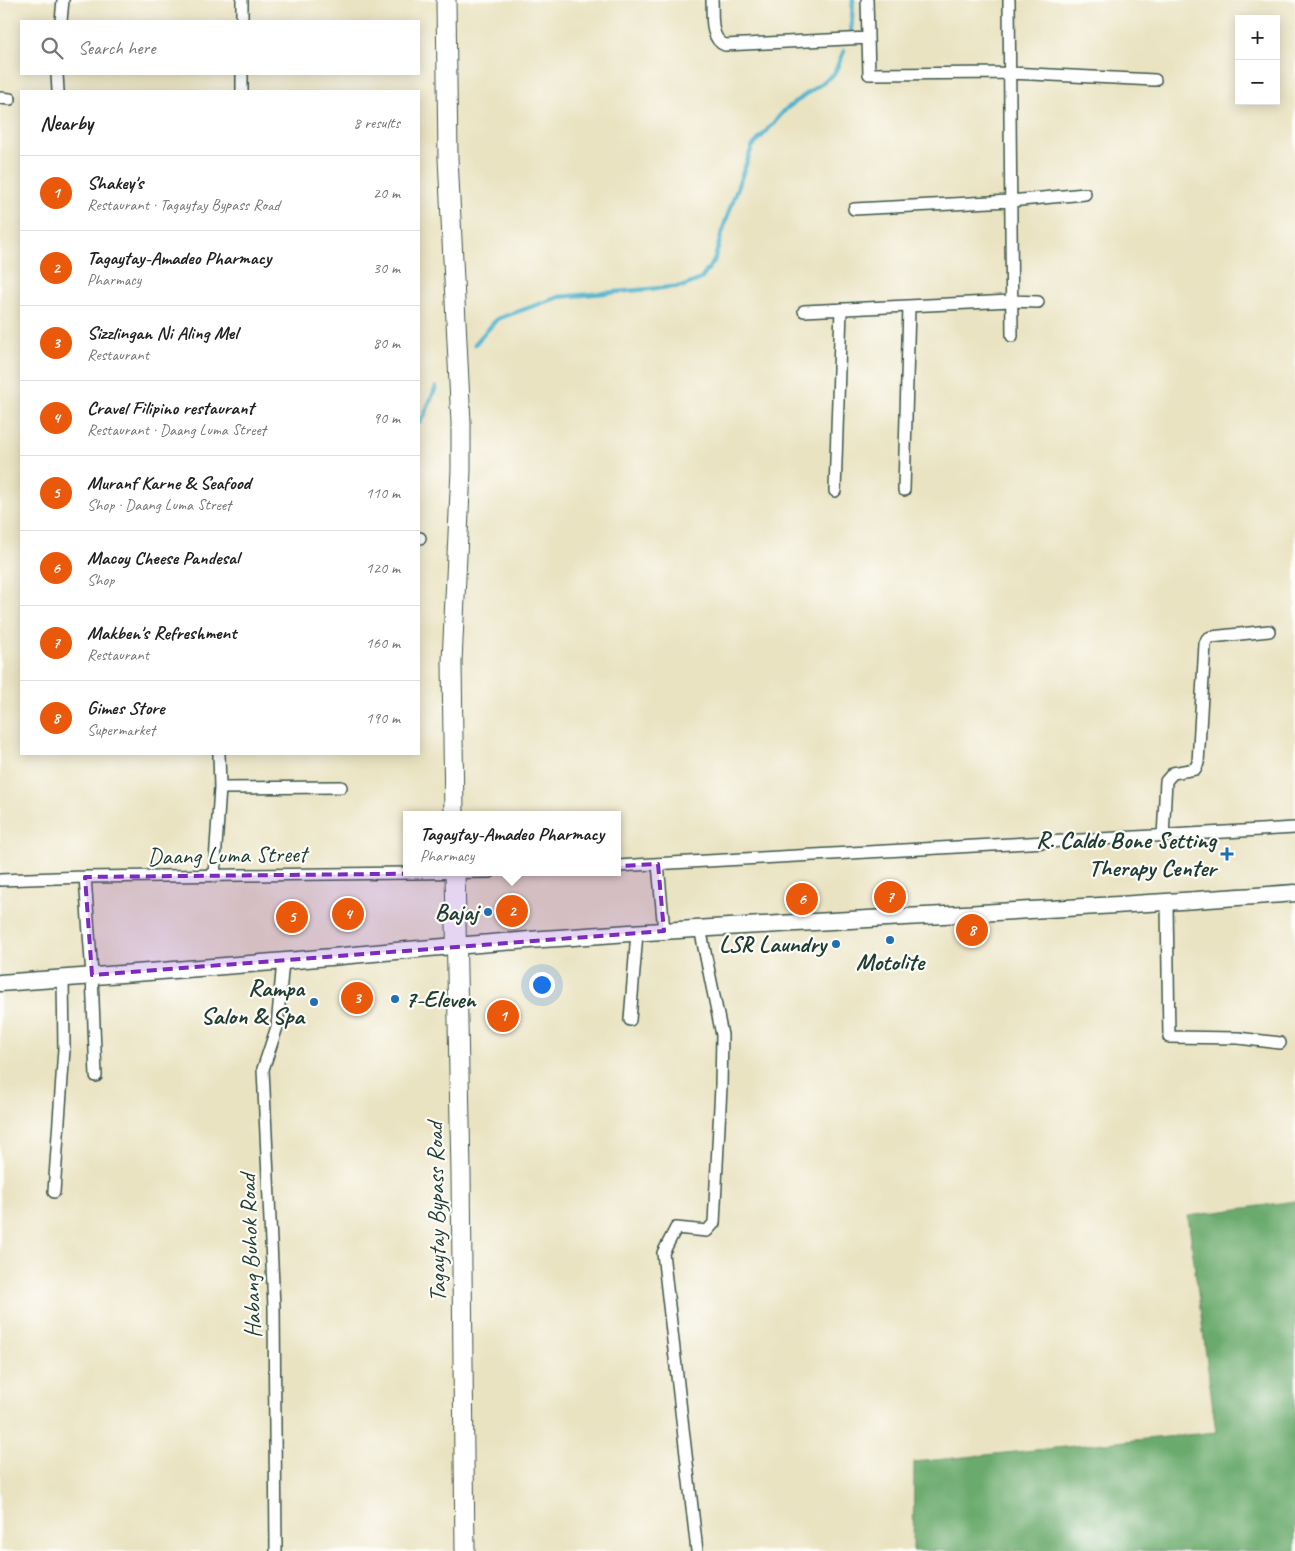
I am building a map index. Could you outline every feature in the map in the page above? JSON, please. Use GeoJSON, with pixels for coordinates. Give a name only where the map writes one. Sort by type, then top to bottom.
{"type":"FeatureCollection","features":[{"type":"Feature","properties":{"kind":"main road"},"geometry":{"type":"LineString","coordinates":[[446,0],[448,158],[462,470],[452,662],[454,811]]}},
{"type":"Feature","properties":{"kind":"main road","name":"Tagaytay Bypass Road"},"geometry":{"type":"LineString","coordinates":[[455,876],[461,1173],[464,1551]]}},
{"type":"Feature","properties":{"kind":"main road"},"geometry":{"type":"LineString","coordinates":[[0,983],[700,928],[1167,903],[1295,893]]}},
{"type":"Feature","properties":{"kind":"street"},"geometry":{"type":"LineString","coordinates":[[61,20],[63,0]]}},
{"type":"Feature","properties":{"kind":"street"},"geometry":{"type":"LineString","coordinates":[[242,0],[242,20]]}},
{"type":"Feature","properties":{"kind":"street"},"geometry":{"type":"LineString","coordinates":[[712,0],[714,33],[720,43],[868,38]]}},
{"type":"Feature","properties":{"kind":"street"},"geometry":{"type":"LineString","coordinates":[[867,0],[869,74],[1009,73],[1155,80]]}},
{"type":"Feature","properties":{"kind":"street"},"geometry":{"type":"LineString","coordinates":[[1009,0],[1012,336]]}},
{"type":"Feature","properties":{"kind":"street"},"geometry":{"type":"LineString","coordinates":[[57,75],[58,90]]}},
{"type":"Feature","properties":{"kind":"street"},"geometry":{"type":"LineString","coordinates":[[242,75],[242,90]]}},
{"type":"Feature","properties":{"kind":"street"},"geometry":{"type":"LineString","coordinates":[[854,209],[1010,201],[1085,194]]}},
{"type":"Feature","properties":{"kind":"street"},"geometry":{"type":"LineString","coordinates":[[804,311],[1011,301],[1038,302]]}},
{"type":"Feature","properties":{"kind":"street"},"geometry":{"type":"LineString","coordinates":[[904,490],[909,306]]}},
{"type":"Feature","properties":{"kind":"street"},"geometry":{"type":"LineString","coordinates":[[835,490],[840,309]]}},
{"type":"Feature","properties":{"kind":"street"},"geometry":{"type":"LineString","coordinates":[[1163,837],[1166,780],[1173,773],[1194,769],[1198,763],[1205,644],[1207,639],[1269,631]]}},
{"type":"Feature","properties":{"kind":"street"},"geometry":{"type":"LineString","coordinates":[[214,876],[220,788],[219,755]]}},
{"type":"Feature","properties":{"kind":"street"},"geometry":{"type":"LineString","coordinates":[[220,788],[341,787]]}},
{"type":"Feature","properties":{"kind":"street"},"geometry":{"type":"LineString","coordinates":[[621,866],[1163,837],[1295,828]]}},
{"type":"Feature","properties":{"kind":"street"},"geometry":{"type":"LineString","coordinates":[[658,864],[664,931]]}},
{"type":"Feature","properties":{"kind":"street","name":"Daang Luma Street"},"geometry":{"type":"LineString","coordinates":[[0,880],[85,877],[403,874]]}},
{"type":"Feature","properties":{"kind":"street"},"geometry":{"type":"LineString","coordinates":[[85,877],[92,975],[96,1076]]}},
{"type":"Feature","properties":{"kind":"street"},"geometry":{"type":"LineString","coordinates":[[1167,903],[1169,1037],[1238,1038],[1280,1043]]}},
{"type":"Feature","properties":{"kind":"street"},"geometry":{"type":"LineString","coordinates":[[697,1551],[663,1253],[676,1228],[707,1231],[714,1223],[722,1035],[700,928]]}},
{"type":"Feature","properties":{"kind":"street"},"geometry":{"type":"LineString","coordinates":[[630,1020],[637,933]]}},
{"type":"Feature","properties":{"kind":"street","name":"Habang Buhok Road"},"geometry":{"type":"LineString","coordinates":[[276,1551],[274,1307],[263,1069],[277,1027],[283,961]]}},
{"type":"Feature","properties":{"kind":"street"},"geometry":{"type":"LineString","coordinates":[[54,1192],[64,1049],[63,978]]}},
{"type":"Feature","properties":{"kind":"highlighted area"},"geometry":{"type":"Polygon","coordinates":[[[658,864],[664,931],[92,975],[85,877],[481,873],[658,864]]]}},
{"type":"Feature","properties":{"kind":"green space"},"geometry":{"type":"Polygon","coordinates":[[[1295,1201],[1295,1551],[913,1551],[914,1462],[1216,1432],[1188,1216],[1295,1201]]]}},
{"type":"Feature","properties":{"kind":"waterway"},"geometry":{"type":"LineString","coordinates":[[851,35],[853,0]]}},
{"type":"Feature","properties":{"kind":"waterway"},"geometry":{"type":"LineString","coordinates":[[475,344],[497,319],[559,297],[684,286],[701,279],[714,261],[724,226],[752,147],[786,109],[834,74],[844,51]]}},
{"type":"Feature","properties":{"kind":"waterway"},"geometry":{"type":"LineString","coordinates":[[420,421],[424,416],[436,387]]}},
{"type":"Feature","properties":{"kind":"place","name":"R. Caldo Bone Setting Therapy Center"},"geometry":{"type":"Point","coordinates":[1227,854]}},
{"type":"Feature","properties":{"kind":"place","name":"Makben's Refreshment"},"geometry":{"type":"Point","coordinates":[890,897]}},
{"type":"Feature","properties":{"kind":"place","name":"Macoy Cheese Pandesal"},"geometry":{"type":"Point","coordinates":[802,899]}},
{"type":"Feature","properties":{"kind":"place","name":"Tagaytay-Amadeo Pharmacy"},"geometry":{"type":"Point","coordinates":[512,911]}},
{"type":"Feature","properties":{"kind":"place","name":"Bajaj"},"geometry":{"type":"Point","coordinates":[488,912]}},
{"type":"Feature","properties":{"kind":"place","name":"Cravel Filipino restaurant"},"geometry":{"type":"Point","coordinates":[348,914]}},
{"type":"Feature","properties":{"kind":"place","name":"Muranf Karne & Seafood"},"geometry":{"type":"Point","coordinates":[292,917]}},
{"type":"Feature","properties":{"kind":"place","name":"Gimes Store"},"geometry":{"type":"Point","coordinates":[972,930]}},
{"type":"Feature","properties":{"kind":"place","name":"Motolite"},"geometry":{"type":"Point","coordinates":[890,940]}},
{"type":"Feature","properties":{"kind":"place","name":"LSR Laundry"},"geometry":{"type":"Point","coordinates":[836,944]}},
{"type":"Feature","properties":{"kind":"place","name":"Sizzlingan Ni Aling Mel"},"geometry":{"type":"Point","coordinates":[357,998]}},
{"type":"Feature","properties":{"kind":"place","name":"7-Eleven"},"geometry":{"type":"Point","coordinates":[395,999]}},
{"type":"Feature","properties":{"kind":"place","name":"Rampa Salon & Spa"},"geometry":{"type":"Point","coordinates":[314,1002]}},
{"type":"Feature","properties":{"kind":"place","name":"Shakey's"},"geometry":{"type":"Point","coordinates":[503,1016]}}]}
